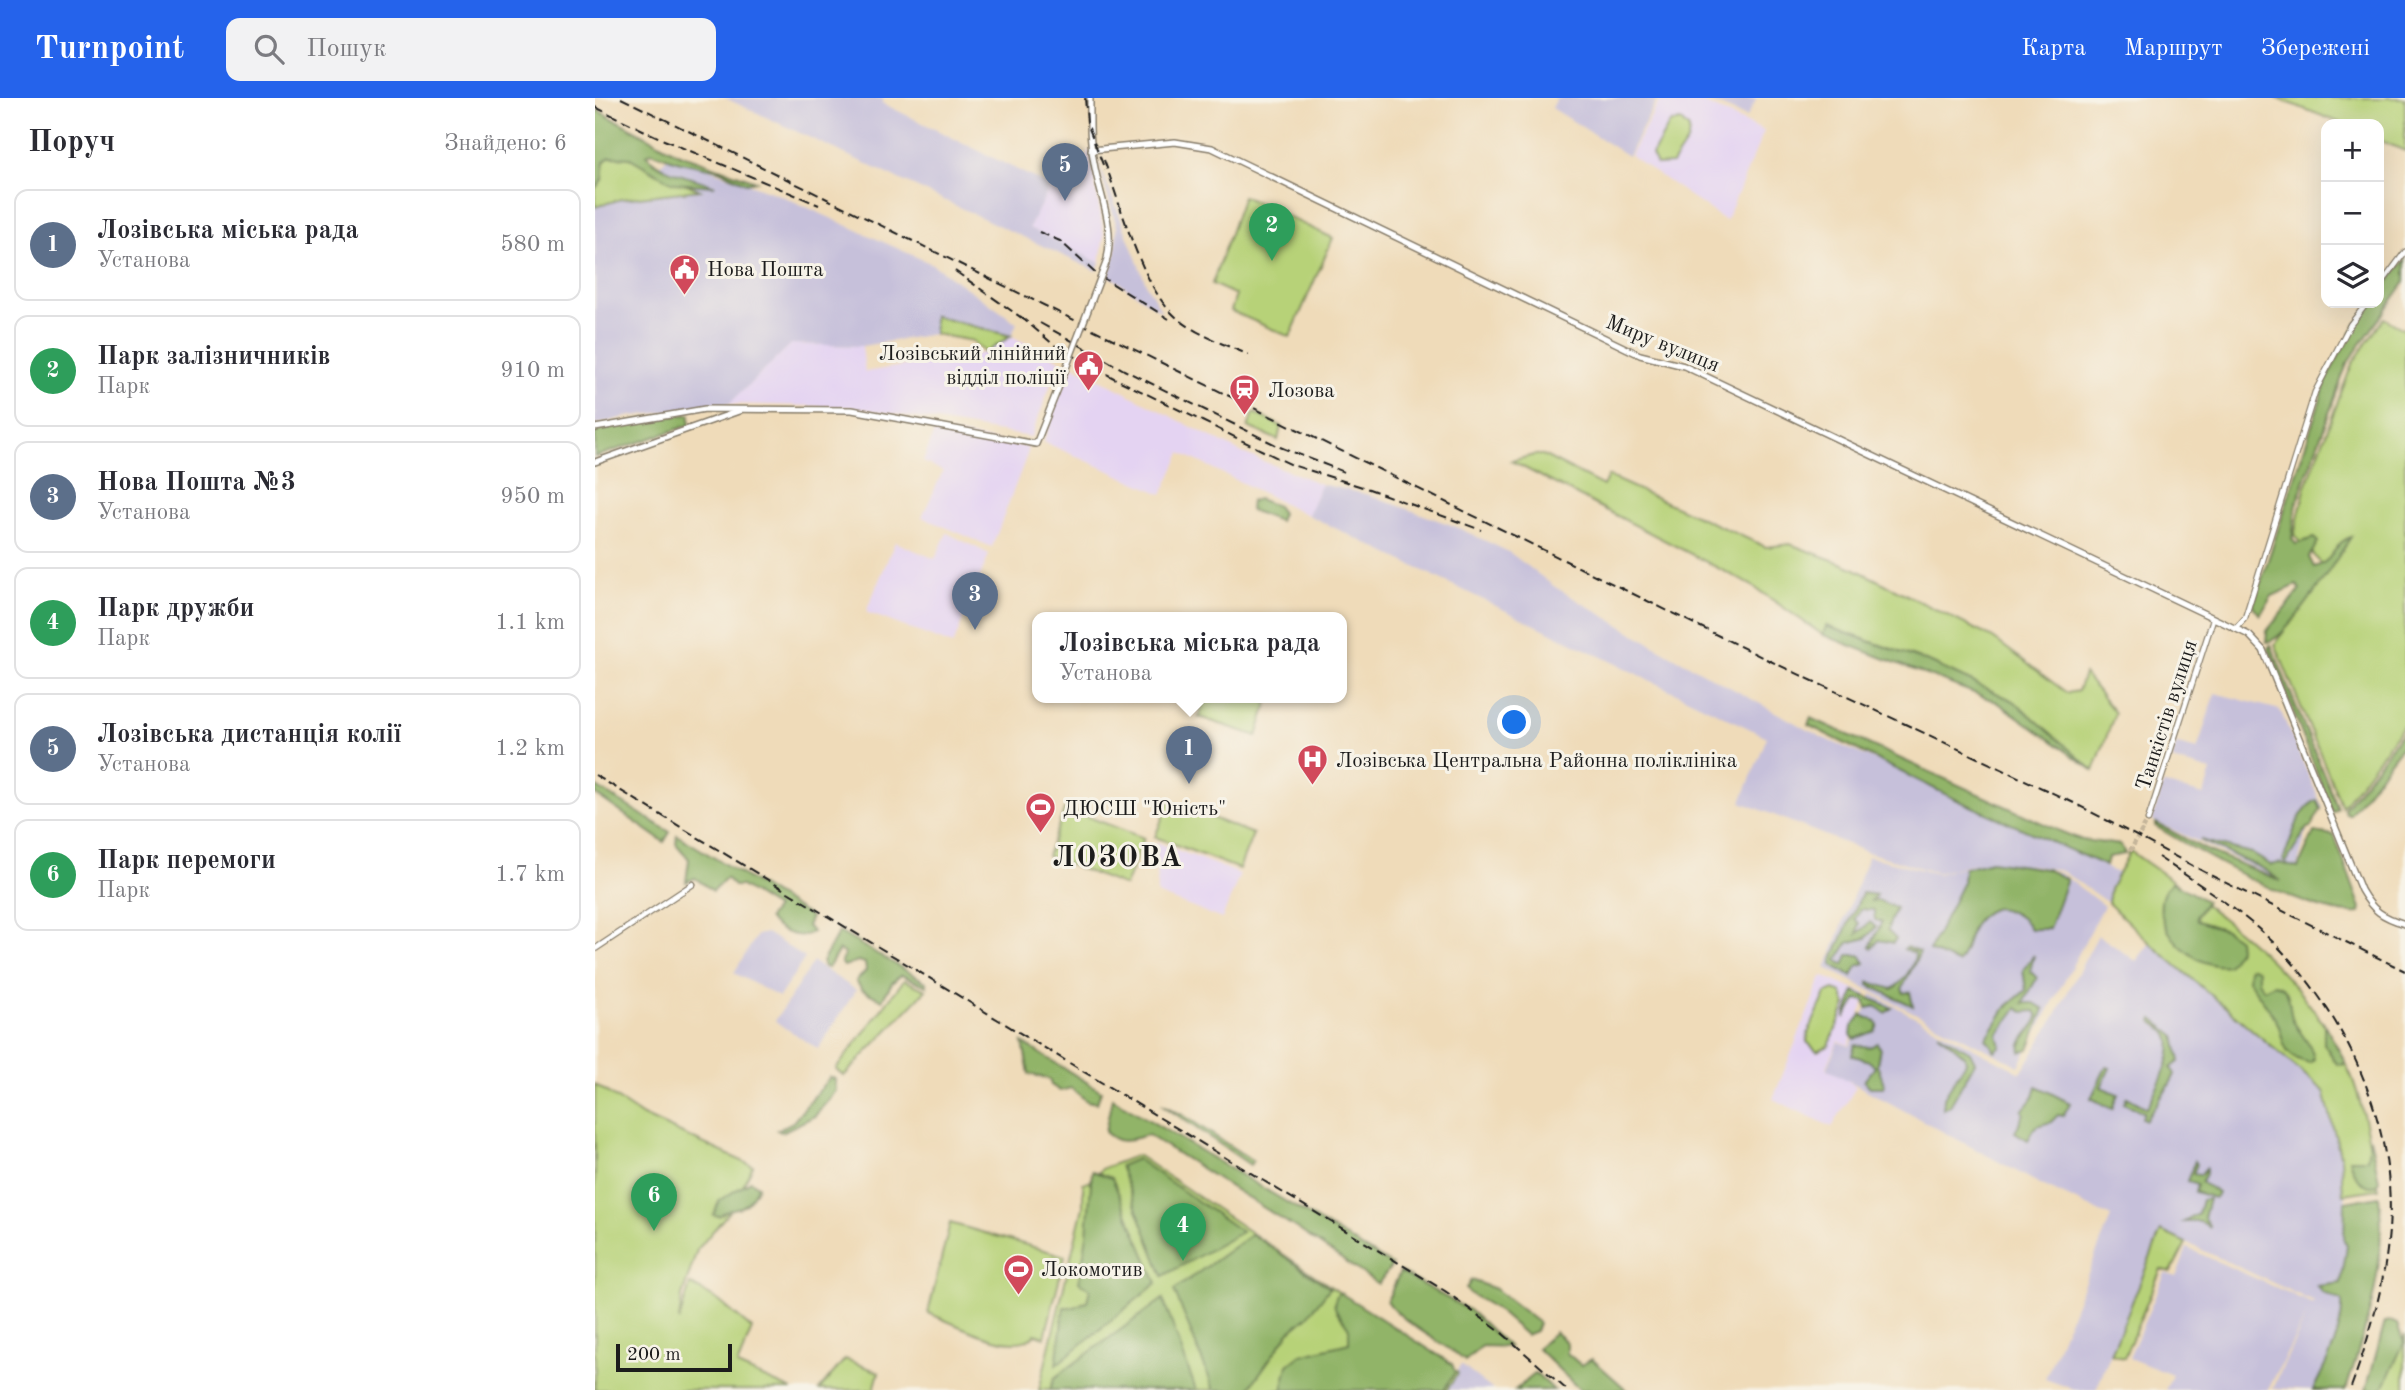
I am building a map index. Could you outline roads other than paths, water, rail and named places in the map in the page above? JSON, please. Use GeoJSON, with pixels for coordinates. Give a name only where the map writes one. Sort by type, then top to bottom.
{"type":"FeatureCollection","features":[{"type":"Feature","properties":{"kind":"main road"},"geometry":{"type":"LineString","coordinates":[[595,428],[705,409],[852,410],[1036,443],[1106,263],[1111,226],[1091,150],[1087,123],[1090,98]]}},
{"type":"Feature","properties":{"kind":"main road","name":"Миру вулиця"},"geometry":{"type":"LineString","coordinates":[[1091,150],[1191,142],[1218,150],[1640,355],[1683,366],[2213,619],[2237,628]]}},
{"type":"Feature","properties":{"kind":"main road"},"geometry":{"type":"LineString","coordinates":[[595,461],[742,410]]}},
{"type":"Feature","properties":{"kind":"main road"},"geometry":{"type":"LineString","coordinates":[[2237,628],[2249,635],[2263,650],[2370,907],[2381,916],[2405,924]]}},
{"type":"Feature","properties":{"kind":"street"},"geometry":{"type":"LineString","coordinates":[[2384,280],[2405,252]]}},
{"type":"Feature","properties":{"kind":"street"},"geometry":{"type":"LineString","coordinates":[[2237,628],[2245,618],[2321,376],[2364,308]]}},
{"type":"Feature","properties":{"kind":"street","name":"Танкістів вулиця"},"geometry":{"type":"LineString","coordinates":[[2148,820],[2213,619]]}},
{"type":"Feature","properties":{"kind":"street"},"geometry":{"type":"LineString","coordinates":[[595,949],[693,884]]}},
{"type":"Feature","properties":{"kind":"tunnel"},"geometry":{"type":"LineString","coordinates":[[2130,851],[2148,820]]}},
{"type":"Feature","properties":{"kind":"railway"},"geometry":{"type":"LineString","coordinates":[[621,98],[1766,659],[2074,803],[2216,878],[2405,971]]}},
{"type":"Feature","properties":{"kind":"railway"},"geometry":{"type":"LineString","coordinates":[[1085,98],[1087,123],[1105,170]]}},
{"type":"Feature","properties":{"kind":"railway"},"geometry":{"type":"LineString","coordinates":[[595,107],[664,140],[819,205]]}},
{"type":"Feature","properties":{"kind":"railway"},"geometry":{"type":"LineString","coordinates":[[1104,160],[1142,266],[1164,304],[1193,329],[1249,355]]}},
{"type":"Feature","properties":{"kind":"railway"},"geometry":{"type":"LineString","coordinates":[[1039,232],[1060,241],[1095,273],[1169,319]]}},
{"type":"Feature","properties":{"kind":"railway"},"geometry":{"type":"LineString","coordinates":[[955,271],[1026,321]]}},
{"type":"Feature","properties":{"kind":"railway"},"geometry":{"type":"LineString","coordinates":[[1020,316],[1054,345],[1112,377],[1292,465],[1369,489],[1481,530]]}},
{"type":"Feature","properties":{"kind":"railway"},"geometry":{"type":"LineString","coordinates":[[1040,323],[1124,370],[1280,447],[1344,472]]}},
{"type":"Feature","properties":{"kind":"railway"},"geometry":{"type":"LineString","coordinates":[[595,775],[1445,1291],[1502,1333],[1567,1390]]}},
{"type":"Feature","properties":{"kind":"railway"},"geometry":{"type":"LineString","coordinates":[[2158,857],[2235,910],[2277,946],[2326,1006],[2363,1077],[2376,1114],[2385,1153],[2389,1230],[2375,1312],[2350,1390]]}},
{"type":"Feature","properties":{"kind":"place","name":"Лозівська дистанція колії"},"geometry":{"type":"Point","coordinates":[1065,201]}},
{"type":"Feature","properties":{"kind":"place","name":"Парк залізничників"},"geometry":{"type":"Point","coordinates":[1272,261]}},
{"type":"Feature","properties":{"kind":"place","name":"Нова Пошта"},"geometry":{"type":"Point","coordinates":[684,296]}},
{"type":"Feature","properties":{"kind":"place","name":"Лозівський лінійний відділ поліції"},"geometry":{"type":"Point","coordinates":[1089,392]}},
{"type":"Feature","properties":{"kind":"place","name":"Лозова"},"geometry":{"type":"Point","coordinates":[1245,417]}},
{"type":"Feature","properties":{"kind":"place","name":"Нова Пошта №3"},"geometry":{"type":"Point","coordinates":[975,630]}},
{"type":"Feature","properties":{"kind":"place","name":"Лозівська міська рада"},"geometry":{"type":"Point","coordinates":[1189,784]}},
{"type":"Feature","properties":{"kind":"place","name":"Лозівська Центральна Районна поліклініка"},"geometry":{"type":"Point","coordinates":[1313,787]}},
{"type":"Feature","properties":{"kind":"place","name":"ДЮСШ \"Юність\""},"geometry":{"type":"Point","coordinates":[1040,835]}},
{"type":"Feature","properties":{"kind":"place","name":"Парк перемоги"},"geometry":{"type":"Point","coordinates":[654,1231]}},
{"type":"Feature","properties":{"kind":"place","name":"Парк дружби"},"geometry":{"type":"Point","coordinates":[1183,1261]}},
{"type":"Feature","properties":{"kind":"place","name":"Локомотив"},"geometry":{"type":"Point","coordinates":[1018,1296]}},
{"type":"Feature","properties":{"kind":"district","name":"ЛОЗОВА"},"geometry":{"type":"Point","coordinates":[1118,856]}}]}
